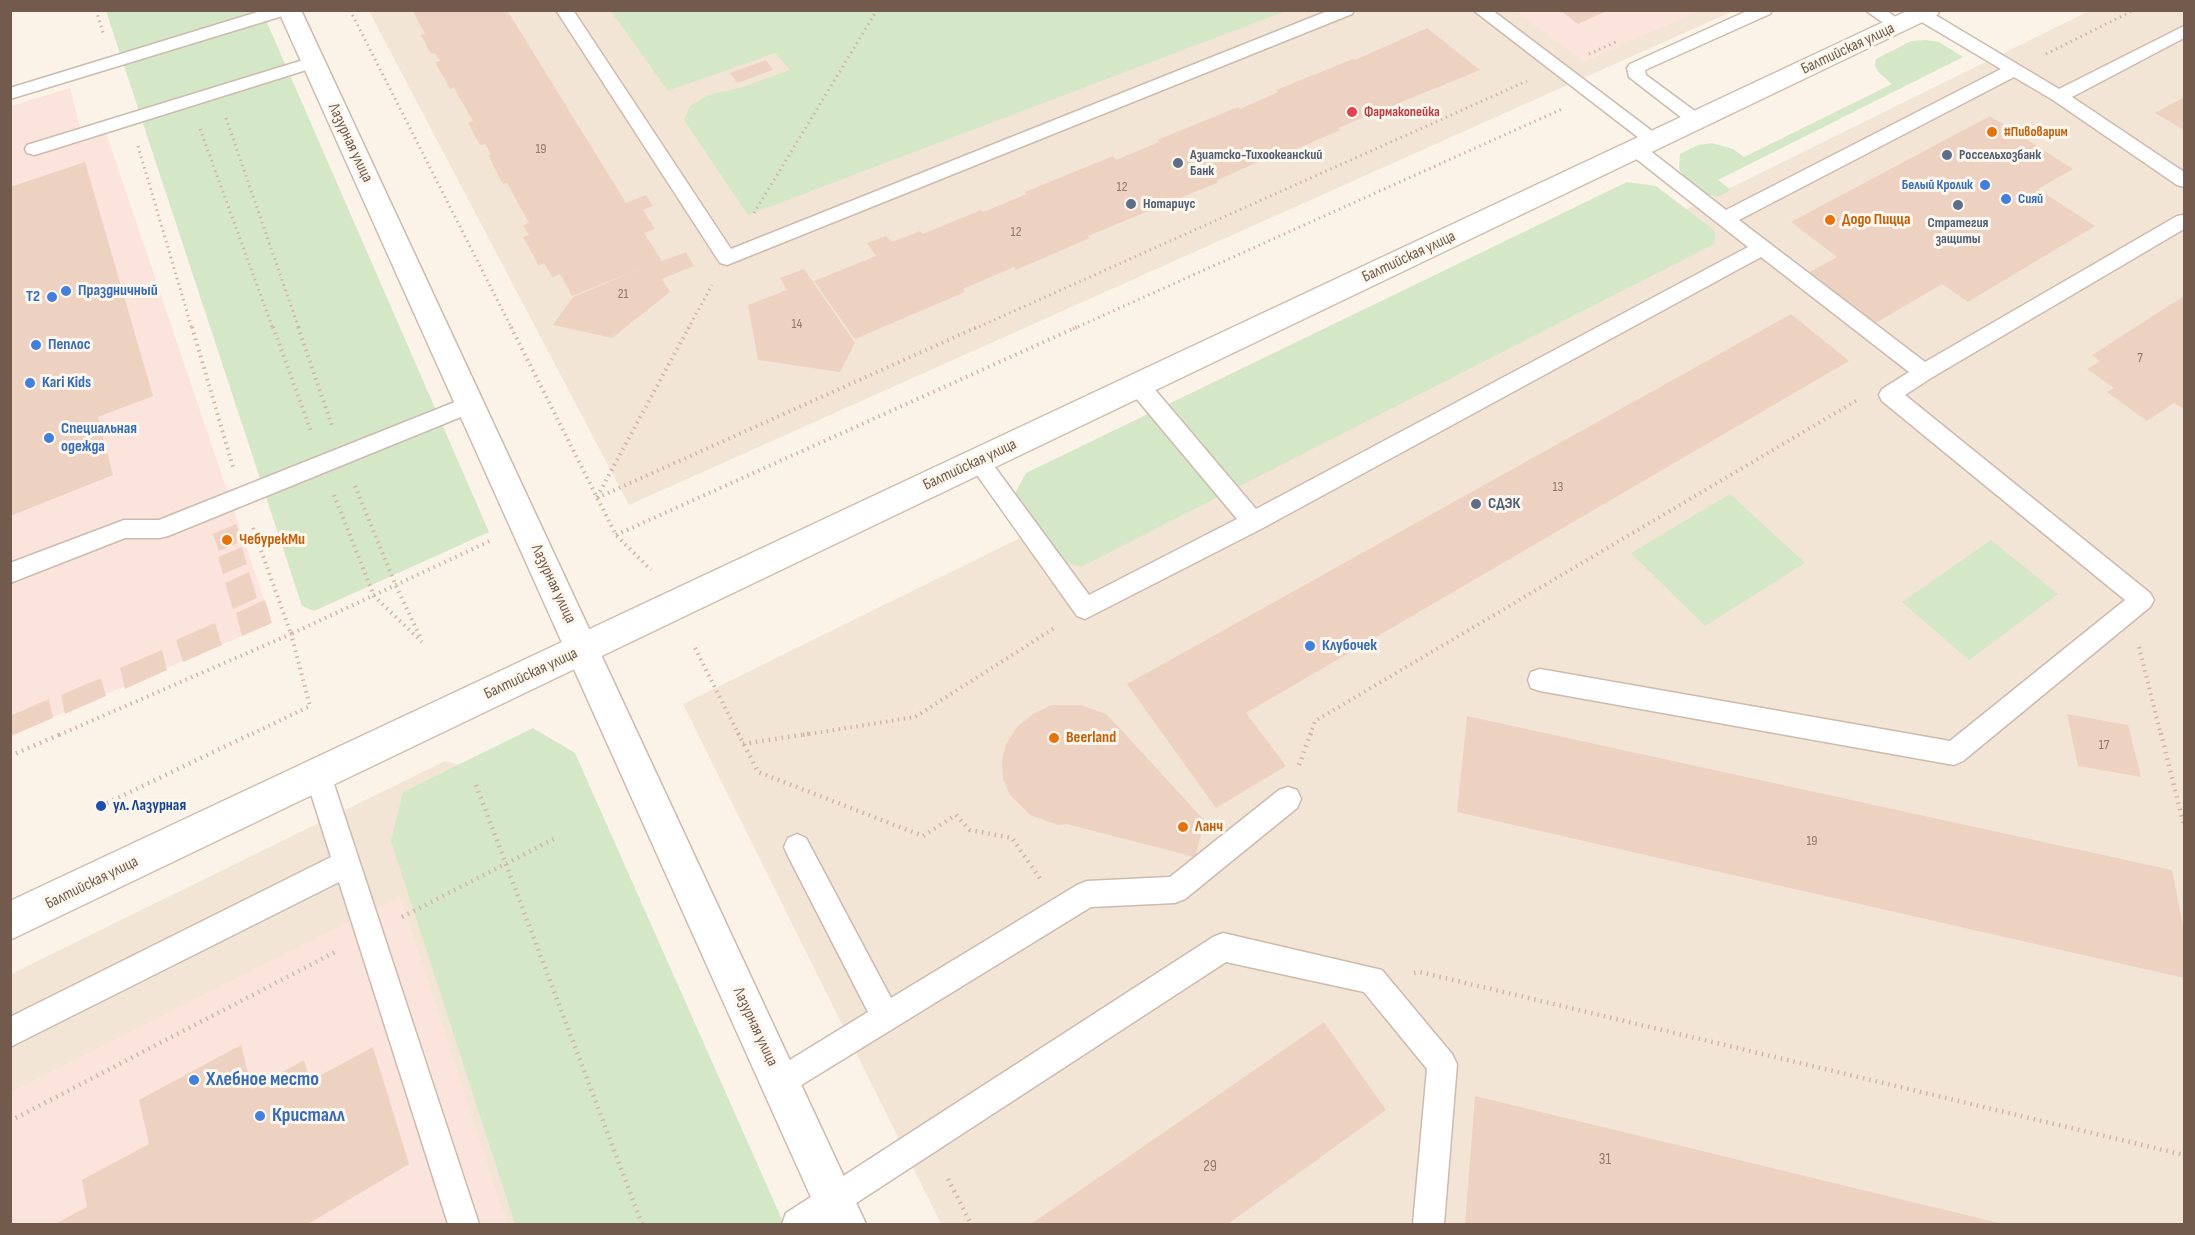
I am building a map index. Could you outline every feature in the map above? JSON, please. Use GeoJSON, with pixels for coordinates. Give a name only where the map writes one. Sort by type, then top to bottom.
{"type":"FeatureCollection","features":[{"type":"Feature","properties":{"kind":"main road","name":"Лазурная улица"},"geometry":{"type":"LineString","coordinates":[[289,10],[839,1212]]}},
{"type":"Feature","properties":{"kind":"main road","name":"Балтийская улица"},"geometry":{"type":"LineString","coordinates":[[10,921],[1916,17]]}},
{"type":"Feature","properties":{"kind":"lane"},"geometry":{"type":"LineString","coordinates":[[10,94],[283,10]]}},
{"type":"Feature","properties":{"kind":"lane"},"geometry":{"type":"LineString","coordinates":[[564,10],[727,258],[1346,10]]}},
{"type":"Feature","properties":{"kind":"lane"},"geometry":{"type":"LineString","coordinates":[[1481,10],[1593,95],[1725,219],[1924,372]]}},
{"type":"Feature","properties":{"kind":"lane"},"geometry":{"type":"LineString","coordinates":[[1697,121],[1638,77],[1636,68],[1764,10]]}},
{"type":"Feature","properties":{"kind":"lane"},"geometry":{"type":"LineString","coordinates":[[1874,10],[1916,17],[2013,70],[2059,96],[2184,181]]}},
{"type":"Feature","properties":{"kind":"lane"},"geometry":{"type":"LineString","coordinates":[[2059,96],[2184,31]]}},
{"type":"Feature","properties":{"kind":"lane"},"geometry":{"type":"LineString","coordinates":[[34,149],[312,62]]}},
{"type":"Feature","properties":{"kind":"lane"},"geometry":{"type":"LineString","coordinates":[[1725,219],[2013,70]]}},
{"type":"Feature","properties":{"kind":"lane"},"geometry":{"type":"LineString","coordinates":[[1540,680],[1954,753],[2142,600],[1890,394],[2184,221]]}},
{"type":"Feature","properties":{"kind":"lane"},"geometry":{"type":"LineString","coordinates":[[978,461],[1085,609],[1254,522],[1762,248]]}},
{"type":"Feature","properties":{"kind":"lane"},"geometry":{"type":"LineString","coordinates":[[1138,385],[1254,522]]}},
{"type":"Feature","properties":{"kind":"lane"},"geometry":{"type":"LineString","coordinates":[[10,573],[124,528],[160,530],[470,404]]}},
{"type":"Feature","properties":{"kind":"lane"},"geometry":{"type":"LineString","coordinates":[[318,775],[464,1224]]}},
{"type":"Feature","properties":{"kind":"lane"},"geometry":{"type":"LineString","coordinates":[[780,1082],[1087,894],[1175,890],[1288,799]]}},
{"type":"Feature","properties":{"kind":"lane"},"geometry":{"type":"LineString","coordinates":[[797,847],[886,1017]]}},
{"type":"Feature","properties":{"kind":"lane"},"geometry":{"type":"LineString","coordinates":[[10,1033],[348,862]]}},
{"type":"Feature","properties":{"kind":"lane"},"geometry":{"type":"LineString","coordinates":[[797,1224],[839,1212],[1223,947],[1372,980],[1442,1064],[1429,1224]]}},
{"type":"Feature","properties":{"kind":"path"},"geometry":{"type":"LineString","coordinates":[[96,10],[112,63]]}},
{"type":"Feature","properties":{"kind":"path"},"geometry":{"type":"LineString","coordinates":[[350,10],[616,535],[651,570]]}},
{"type":"Feature","properties":{"kind":"path"},"geometry":{"type":"LineString","coordinates":[[2013,70],[2134,10]]}},
{"type":"Feature","properties":{"kind":"path"},"geometry":{"type":"LineString","coordinates":[[597,498],[1623,39]]}},
{"type":"Feature","properties":{"kind":"path"},"geometry":{"type":"LineString","coordinates":[[190,101],[333,460],[422,642],[374,596],[333,460],[217,92]]}},
{"type":"Feature","properties":{"kind":"path"},"geometry":{"type":"LineString","coordinates":[[616,535],[1593,95]]}},
{"type":"Feature","properties":{"kind":"path"},"geometry":{"type":"LineString","coordinates":[[101,806],[310,706],[291,634],[241,497],[130,119]]}},
{"type":"Feature","properties":{"kind":"path"},"geometry":{"type":"LineString","coordinates":[[1288,799],[1315,721],[1859,399],[1890,394]]}},
{"type":"Feature","properties":{"kind":"path"},"geometry":{"type":"LineString","coordinates":[[10,756],[291,634],[494,539]]}},
{"type":"Feature","properties":{"kind":"path"},"geometry":{"type":"LineString","coordinates":[[743,744],[915,717],[1085,609]]}},
{"type":"Feature","properties":{"kind":"path"},"geometry":{"type":"LineString","coordinates":[[2130,609],[2184,826]]}},
{"type":"Feature","properties":{"kind":"path"},"geometry":{"type":"LineString","coordinates":[[695,648],[758,772],[923,836],[956,815],[970,831],[1012,838],[1060,909]]}},
{"type":"Feature","properties":{"kind":"path"},"geometry":{"type":"LineString","coordinates":[[476,785],[642,1224]]}},
{"type":"Feature","properties":{"kind":"path"},"geometry":{"type":"LineString","coordinates":[[10,1121],[554,839]]}},
{"type":"Feature","properties":{"kind":"path"},"geometry":{"type":"LineString","coordinates":[[1372,980],[1420,972],[2184,1155]]}},
{"type":"Feature","properties":{"kind":"path"},"geometry":{"type":"LineString","coordinates":[[948,1179],[971,1224]]}},
{"type":"Feature","properties":{"kind":"shaded area"},"geometry":{"type":"Polygon","coordinates":[[[369,11],[1733,11],[629,505],[369,11]]]}},
{"type":"Feature","properties":{"kind":"shaded area"},"geometry":{"type":"Polygon","coordinates":[[[1515,11],[1699,11],[1584,62],[1515,11]]]}},
{"type":"Feature","properties":{"kind":"shaded area"},"geometry":{"type":"Polygon","coordinates":[[[2089,11],[2184,11],[2184,1224],[941,1224],[683,704],[2089,11]]]}},
{"type":"Feature","properties":{"kind":"shaded area"},"geometry":{"type":"Polygon","coordinates":[[[70,88],[80,127],[102,121],[272,623],[11,735],[11,106],[70,88]]]}},
{"type":"Feature","properties":{"kind":"shaded area"},"geometry":{"type":"Polygon","coordinates":[[[445,761],[510,777],[690,1224],[11,1224],[11,974],[445,761]]]}},
{"type":"Feature","properties":{"kind":"shaded area"},"geometry":{"type":"Polygon","coordinates":[[[400,896],[507,1224],[11,1224],[11,1092],[400,896]]]}},
{"type":"Feature","properties":{"kind":"green space"},"geometry":{"type":"Polygon","coordinates":[[[106,11],[262,11],[489,532],[314,611],[302,606],[106,11]]]}},
{"type":"Feature","properties":{"kind":"green space"},"geometry":{"type":"Polygon","coordinates":[[[611,11],[1286,11],[748,215],[684,120],[690,106],[709,95],[743,87],[790,70],[775,53],[668,91],[611,11]]]}},
{"type":"Feature","properties":{"kind":"green space"},"geometry":{"type":"Polygon","coordinates":[[[1911,41],[1939,42],[1963,57],[1718,180],[1731,190],[1718,197],[1704,194],[1684,178],[1679,168],[1680,154],[1698,145],[1712,143],[1733,149],[1744,157],[1892,84],[1878,72],[1875,65],[1876,59],[1911,41]]]}},
{"type":"Feature","properties":{"kind":"green space"},"geometry":{"type":"Polygon","coordinates":[[[1627,182],[1656,186],[1715,231],[1714,244],[1081,567],[1060,560],[1013,497],[1026,473],[1627,182]]]}},
{"type":"Feature","properties":{"kind":"green space"},"geometry":{"type":"Polygon","coordinates":[[[1730,494],[1805,563],[1705,626],[1631,553],[1730,494]]]}},
{"type":"Feature","properties":{"kind":"green space"},"geometry":{"type":"Polygon","coordinates":[[[1991,540],[2058,594],[1969,660],[1902,602],[1991,540]]]}},
{"type":"Feature","properties":{"kind":"green space"},"geometry":{"type":"Polygon","coordinates":[[[533,728],[575,753],[784,1224],[515,1224],[391,841],[403,792],[533,728]]]}},
{"type":"Feature","properties":{"kind":"building"},"geometry":{"type":"Polygon","coordinates":[[[412,10],[507,10],[626,203],[646,195],[653,206],[643,210],[655,229],[644,233],[662,261],[686,252],[694,266],[662,279],[670,292],[612,338],[553,325],[573,297],[642,268],[572,296],[560,274],[552,277],[544,263],[539,266],[523,237],[529,235],[523,225],[529,223],[507,183],[503,184],[485,144],[480,145],[468,123],[473,121],[454,88],[450,89],[435,62],[440,61],[435,53],[431,54],[421,35],[425,34],[412,10]]]}},
{"type":"Feature","properties":{"kind":"building"},"geometry":{"type":"Polygon","coordinates":[[[1560,10],[1609,10],[1578,24],[1560,10]]]}},
{"type":"Feature","properties":{"kind":"building"},"geometry":{"type":"Polygon","coordinates":[[[1427,28],[1480,70],[1338,128],[1340,130],[1274,159],[1272,156],[1217,180],[1219,182],[1088,236],[1090,238],[1016,270],[1014,267],[963,289],[965,292],[855,339],[814,281],[876,256],[867,243],[886,236],[892,242],[920,231],[923,234],[981,210],[983,212],[1113,156],[1116,160],[1159,142],[1157,140],[1238,107],[1240,109],[1278,92],[1276,90],[1355,60],[1427,28]]]}},
{"type":"Feature","properties":{"kind":"building"},"geometry":{"type":"Polygon","coordinates":[[[766,60],[773,70],[737,83],[730,73],[766,60]]]}},
{"type":"Feature","properties":{"kind":"building"},"geometry":{"type":"Polygon","coordinates":[[[2184,97],[2184,130],[2155,113],[2184,97]]]}},
{"type":"Feature","properties":{"kind":"building"},"geometry":{"type":"Polygon","coordinates":[[[1990,116],[2073,169],[2038,189],[2095,226],[1968,302],[1942,284],[1874,324],[1808,273],[1837,257],[1791,222],[1990,116]]]}},
{"type":"Feature","properties":{"kind":"building","name":"Праздничный"},"geometry":{"type":"Polygon","coordinates":[[[85,162],[153,396],[98,417],[113,475],[10,516],[10,187],[85,162]]]}},
{"type":"Feature","properties":{"kind":"building"},"geometry":{"type":"Polygon","coordinates":[[[804,269],[855,343],[840,372],[758,360],[748,305],[787,290],[780,278],[804,269]]]}},
{"type":"Feature","properties":{"kind":"building"},"geometry":{"type":"Polygon","coordinates":[[[2184,296],[2184,409],[2174,403],[2147,421],[2107,392],[2114,388],[2087,369],[2100,361],[2092,355],[2184,296]]]}},
{"type":"Feature","properties":{"kind":"building"},"geometry":{"type":"Polygon","coordinates":[[[1791,314],[1849,361],[1246,713],[1286,766],[1216,808],[1127,684],[1791,314]]]}},
{"type":"Feature","properties":{"kind":"building"},"geometry":{"type":"Polygon","coordinates":[[[236,524],[242,541],[219,551],[213,534],[236,524]]]}},
{"type":"Feature","properties":{"kind":"building"},"geometry":{"type":"Polygon","coordinates":[[[242,547],[247,564],[223,574],[218,557],[242,547]]]}},
{"type":"Feature","properties":{"kind":"building"},"geometry":{"type":"Polygon","coordinates":[[[249,572],[257,598],[233,609],[225,583],[249,572]]]}},
{"type":"Feature","properties":{"kind":"building"},"geometry":{"type":"Polygon","coordinates":[[[265,600],[272,623],[242,636],[236,613],[265,600]]]}},
{"type":"Feature","properties":{"kind":"building"},"geometry":{"type":"Polygon","coordinates":[[[215,623],[222,645],[183,662],[176,640],[215,623]]]}},
{"type":"Feature","properties":{"kind":"building"},"geometry":{"type":"Polygon","coordinates":[[[162,650],[167,670],[125,689],[120,668],[162,650]]]}},
{"type":"Feature","properties":{"kind":"building"},"geometry":{"type":"Polygon","coordinates":[[[101,678],[106,696],[65,714],[61,695],[101,678]]]}},
{"type":"Feature","properties":{"kind":"building"},"geometry":{"type":"Polygon","coordinates":[[[49,699],[53,718],[11,736],[10,716],[49,699]]]}},
{"type":"Feature","properties":{"kind":"building"},"geometry":{"type":"Polygon","coordinates":[[[1052,705],[1081,705],[1106,714],[1125,734],[1205,821],[1195,857],[1066,824],[1058,825],[1030,815],[1010,795],[1003,779],[1002,761],[1006,744],[1017,727],[1033,714],[1052,705]]]}},
{"type":"Feature","properties":{"kind":"building"},"geometry":{"type":"Polygon","coordinates":[[[2067,714],[2128,725],[2141,777],[2078,766],[2067,714]]]}},
{"type":"Feature","properties":{"kind":"building"},"geometry":{"type":"Polygon","coordinates":[[[1467,716],[2172,870],[2184,930],[2184,978],[1457,812],[1467,716]]]}},
{"type":"Feature","properties":{"kind":"building"},"geometry":{"type":"Polygon","coordinates":[[[1324,1022],[1386,1110],[1228,1224],[1031,1224],[1324,1022]]]}},
{"type":"Feature","properties":{"kind":"building","name":"Кристалл"},"geometry":{"type":"Polygon","coordinates":[[[241,1045],[252,1089],[304,1060],[310,1081],[373,1047],[409,1164],[308,1224],[55,1224],[87,1207],[82,1180],[149,1144],[139,1100],[241,1045]]]}},
{"type":"Feature","properties":{"kind":"building"},"geometry":{"type":"Polygon","coordinates":[[[1475,1096],[2003,1224],[1465,1224],[1475,1096]]]}},
{"type":"Feature","properties":{"kind":"place","name":"Фармакопейка"},"geometry":{"type":"Point","coordinates":[1352,112]}},
{"type":"Feature","properties":{"kind":"place","name":"#Пивоварим"},"geometry":{"type":"Point","coordinates":[1992,132]}},
{"type":"Feature","properties":{"kind":"place","name":"Россельхозбанк"},"geometry":{"type":"Point","coordinates":[1947,155]}},
{"type":"Feature","properties":{"kind":"place","name":"Азиатско-Тихоокеанский Банк"},"geometry":{"type":"Point","coordinates":[1178,163]}},
{"type":"Feature","properties":{"kind":"place","name":"Белый Кролик"},"geometry":{"type":"Point","coordinates":[1985,185]}},
{"type":"Feature","properties":{"kind":"place","name":"Сияй"},"geometry":{"type":"Point","coordinates":[2006,199]}},
{"type":"Feature","properties":{"kind":"place","name":"Нотариус"},"geometry":{"type":"Point","coordinates":[1131,204]}},
{"type":"Feature","properties":{"kind":"place","name":"Стратегия защиты"},"geometry":{"type":"Point","coordinates":[1958,205]}},
{"type":"Feature","properties":{"kind":"place","name":"Додо Пицца"},"geometry":{"type":"Point","coordinates":[1830,220]}},
{"type":"Feature","properties":{"kind":"place","name":"Праздничный"},"geometry":{"type":"Point","coordinates":[66,291]}},
{"type":"Feature","properties":{"kind":"place","name":"Т2"},"geometry":{"type":"Point","coordinates":[52,297]}},
{"type":"Feature","properties":{"kind":"place","name":"Пеплос"},"geometry":{"type":"Point","coordinates":[36,345]}},
{"type":"Feature","properties":{"kind":"place","name":"Kari Kids"},"geometry":{"type":"Point","coordinates":[30,383]}},
{"type":"Feature","properties":{"kind":"place","name":"Специальная одежда"},"geometry":{"type":"Point","coordinates":[49,438]}},
{"type":"Feature","properties":{"kind":"place","name":"СДЭК"},"geometry":{"type":"Point","coordinates":[1476,504]}},
{"type":"Feature","properties":{"kind":"place","name":"ЧебурекМи"},"geometry":{"type":"Point","coordinates":[227,540]}},
{"type":"Feature","properties":{"kind":"place","name":"Клубочек"},"geometry":{"type":"Point","coordinates":[1310,646]}},
{"type":"Feature","properties":{"kind":"place","name":"Beerland"},"geometry":{"type":"Point","coordinates":[1054,738]}},
{"type":"Feature","properties":{"kind":"place","name":"ул. Лазурная"},"geometry":{"type":"Point","coordinates":[101,806]}},
{"type":"Feature","properties":{"kind":"place","name":"Ланч"},"geometry":{"type":"Point","coordinates":[1183,827]}},
{"type":"Feature","properties":{"kind":"place","name":"Хлебное место"},"geometry":{"type":"Point","coordinates":[194,1080]}},
{"type":"Feature","properties":{"kind":"place","name":"Кристалл"},"geometry":{"type":"Point","coordinates":[260,1116]}}]}
